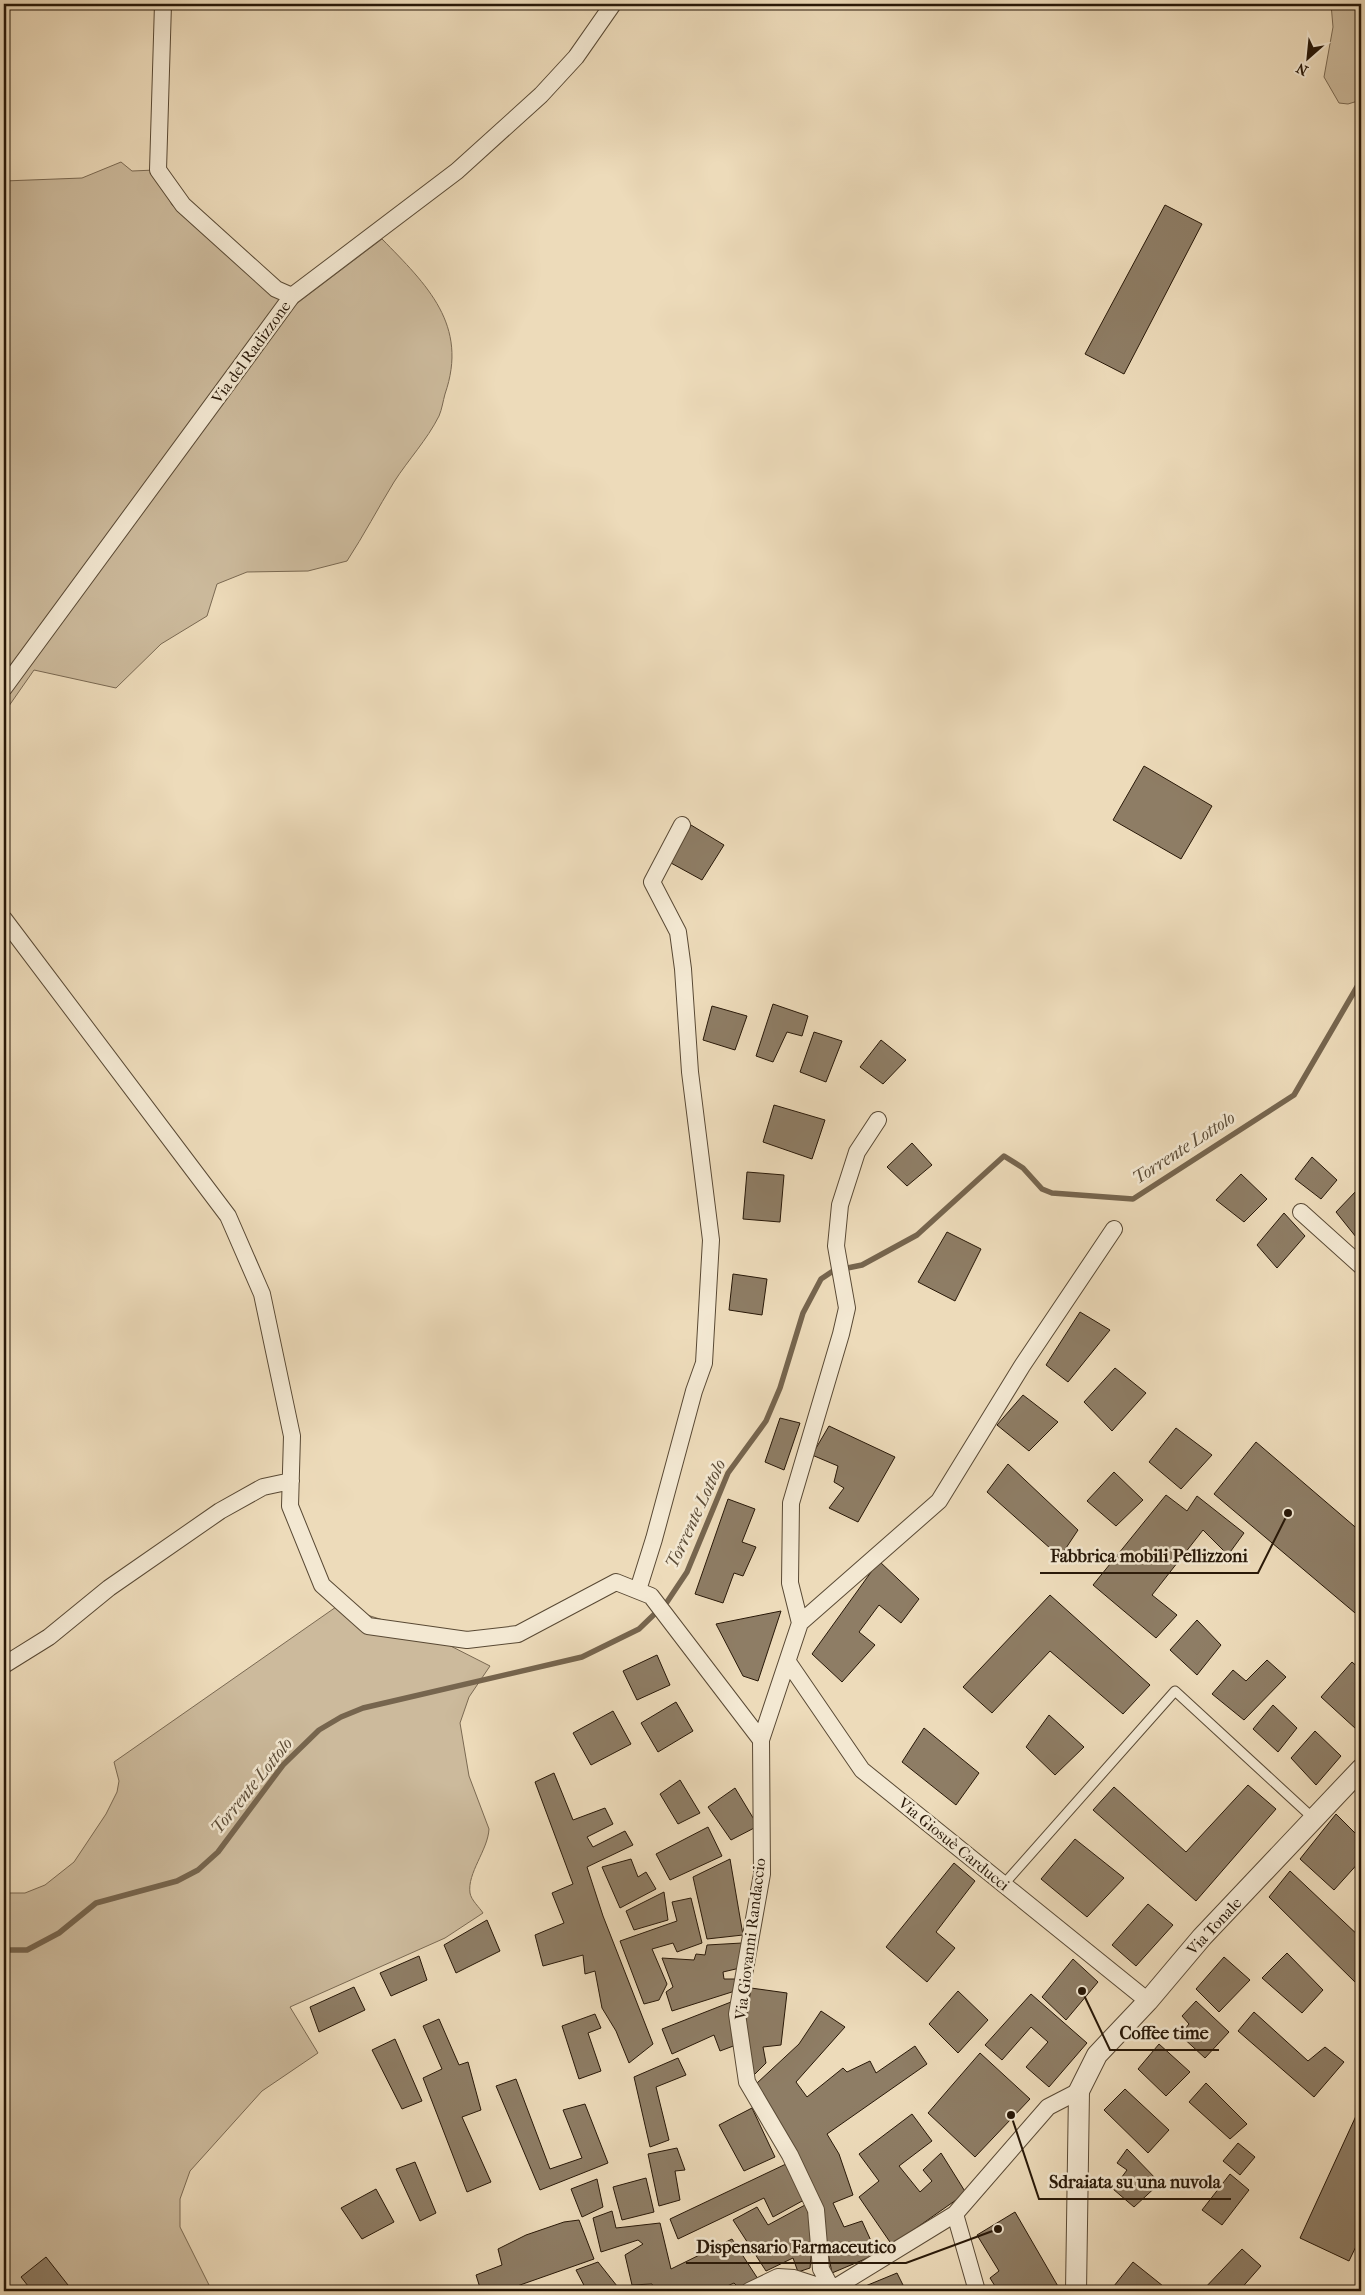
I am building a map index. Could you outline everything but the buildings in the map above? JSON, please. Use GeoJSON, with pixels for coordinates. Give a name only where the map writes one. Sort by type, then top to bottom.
{"type":"FeatureCollection","features":[{"type":"Feature","properties":{"kind":"street"},"geometry":{"type":"LineString","coordinates":[[163,4],[158,170],[183,205],[276,289],[292,296]]}},
{"type":"Feature","properties":{"kind":"street","name":"Via del Radizzone"},"geometry":{"type":"LineString","coordinates":[[4,688],[292,296],[457,171],[541,95],[576,57],[613,4]]}},
{"type":"Feature","properties":{"kind":"street"},"geometry":{"type":"LineString","coordinates":[[644,1593],[654,1539],[694,1391],[704,1363],[711,1240],[690,1072],[683,969],[678,932],[652,882],[682,825]]}},
{"type":"Feature","properties":{"kind":"street"},"geometry":{"type":"LineString","coordinates":[[4,919],[228,1216],[262,1294],[292,1436],[290,1506],[322,1585],[368,1626],[467,1640],[518,1634],[616,1582],[644,1593],[668,1619],[761,1740]]}},
{"type":"Feature","properties":{"kind":"street"},"geometry":{"type":"LineString","coordinates":[[878,1120],[857,1152],[840,1205],[836,1246],[847,1308],[791,1504],[790,1583],[800,1623],[939,1501],[1022,1366],[1114,1229]]}},
{"type":"Feature","properties":{"kind":"street"},"geometry":{"type":"LineString","coordinates":[[1301,1212],[1361,1266]]}},
{"type":"Feature","properties":{"kind":"street"},"geometry":{"type":"LineString","coordinates":[[4,1665],[49,1637],[109,1588],[220,1511],[263,1486],[291,1481]]}},
{"type":"Feature","properties":{"kind":"street","name":"Via Giovanni Randaccio"},"geometry":{"type":"LineString","coordinates":[[800,1623],[761,1740],[762,1874],[737,2014],[747,2082],[790,2155],[816,2210],[821,2269],[832,2290]]}},
{"type":"Feature","properties":{"kind":"street","name":"Via Giosuè Carducci"},"geometry":{"type":"LineString","coordinates":[[788,1662],[862,1770],[1148,2001]]}},
{"type":"Feature","properties":{"kind":"street","name":"Via Tonale"},"geometry":{"type":"LineString","coordinates":[[1079,2092],[1097,2055],[1148,2001],[1202,1937],[1361,1769]]}},
{"type":"Feature","properties":{"kind":"street"},"geometry":{"type":"LineString","coordinates":[[749,2291],[778,2277],[794,2278],[832,2290],[955,2214],[1048,2107],[1079,2092],[1076,2291]]}},
{"type":"Feature","properties":{"kind":"street"},"geometry":{"type":"LineString","coordinates":[[955,2214],[977,2291]]}},
{"type":"Feature","properties":{"kind":"lane"},"geometry":{"type":"LineString","coordinates":[[1004,1884],[1174,1691],[1314,1819]]}},
{"type":"Feature","properties":{"kind":"shaded area"},"geometry":{"type":"Polygon","coordinates":[[[1331,4],[1361,4],[1361,100],[1348,104],[1339,103],[1324,77],[1333,27],[1331,4]]]}},
{"type":"Feature","properties":{"kind":"shaded area"},"geometry":{"type":"Polygon","coordinates":[[[121,162],[132,171],[155,170],[172,205],[291,308],[382,239],[414,273],[428,290],[439,308],[447,327],[452,347],[451,369],[439,416],[394,482],[347,561],[308,571],[247,572],[217,584],[207,616],[161,644],[116,688],[34,670],[4,713],[4,181],[82,178],[121,162]]]}},
{"type":"Feature","properties":{"kind":"shaded area"},"geometry":{"type":"Polygon","coordinates":[[[336,1607],[427,1634],[490,1666],[469,1697],[460,1723],[469,1776],[489,1829],[488,1837],[474,1869],[470,1885],[471,1896],[483,1913],[445,1938],[290,2007],[318,2053],[262,2091],[190,2171],[180,2199],[180,2227],[212,2291],[4,2291],[4,1893],[25,1893],[45,1885],[74,1862],[106,1814],[117,1792],[119,1781],[114,1762],[336,1607]]]}},
{"type":"Feature","properties":{"kind":"waterway","name":"Torrente Lottolo"},"geometry":{"type":"LineString","coordinates":[[4,1950],[27,1950],[59,1933],[96,1903],[177,1881],[198,1870],[218,1852],[283,1765],[319,1730],[341,1717],[363,1708],[582,1657],[639,1629],[667,1602],[687,1572],[728,1473],[766,1421],[780,1388],[803,1313],[821,1279],[833,1271],[862,1265],[917,1235],[1004,1156],[1023,1168],[1042,1189],[1052,1193],[1133,1199],[1294,1095],[1361,980]]}},
{"type":"Feature","properties":{"kind":"place","name":"Fabbrica mobili Pellizzoni"},"geometry":{"type":"Point","coordinates":[1288,1513]}},
{"type":"Feature","properties":{"kind":"place","name":"Coffee time"},"geometry":{"type":"Point","coordinates":[1082,1991]}},
{"type":"Feature","properties":{"kind":"place","name":"Sdraiata su una nuvola"},"geometry":{"type":"Point","coordinates":[1011,2115]}},
{"type":"Feature","properties":{"kind":"place","name":"Dispensario Farmaceutico"},"geometry":{"type":"Point","coordinates":[998,2229]}}]}
